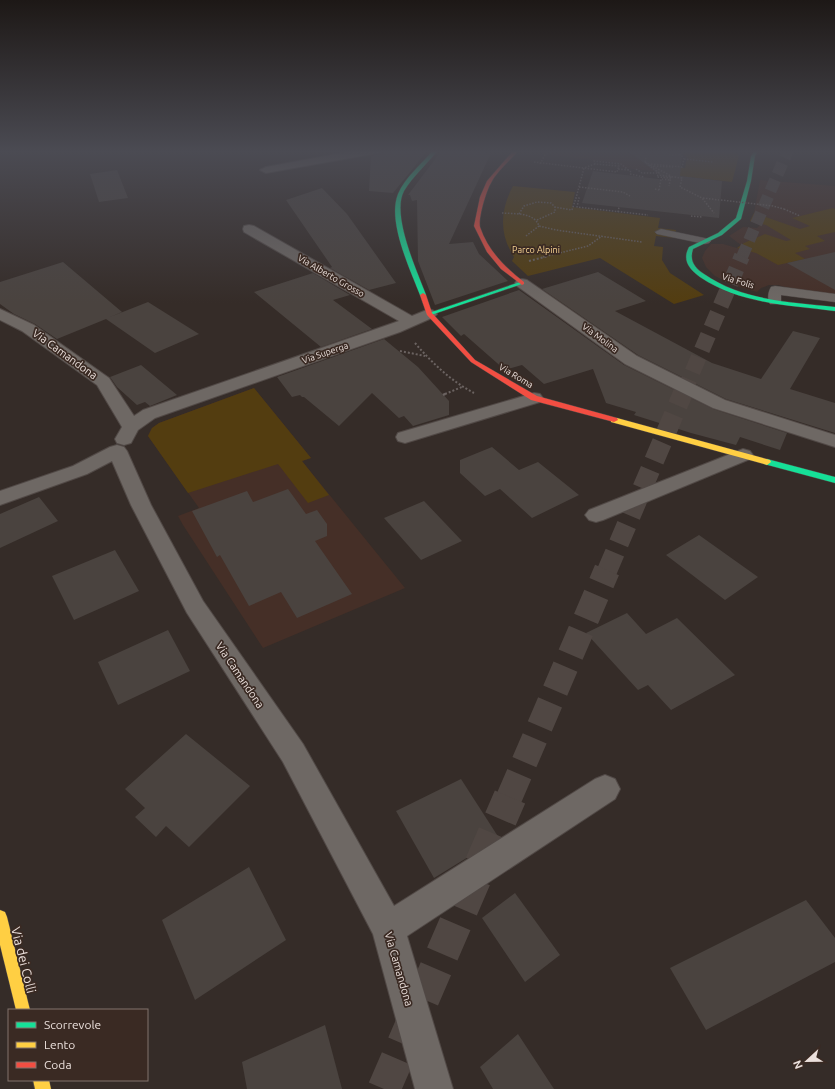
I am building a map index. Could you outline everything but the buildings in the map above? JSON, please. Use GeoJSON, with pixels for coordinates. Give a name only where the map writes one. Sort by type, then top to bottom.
{"type":"FeatureCollection","features":[{"type":"Feature","properties":{"kind":"street","name":"Via Roma"},"geometry":{"type":"LineString","coordinates":[[399,201],[397,211],[402,235],[429,314],[473,361],[534,398],[835,480]]}},
{"type":"Feature","properties":{"kind":"street","name":"Via Molina"},"geometry":{"type":"LineString","coordinates":[[481,201],[477,226],[490,252],[503,268],[631,360],[719,404],[835,441]]}},
{"type":"Feature","properties":{"kind":"street"},"geometry":{"type":"LineString","coordinates":[[691,248],[720,234],[738,219],[743,201]]}},
{"type":"Feature","properties":{"kind":"street","name":"Via Alberto Grosso"},"geometry":{"type":"LineString","coordinates":[[249,229],[412,322]]}},
{"type":"Feature","properties":{"kind":"street","name":"Via Folis"},"geometry":{"type":"LineString","coordinates":[[691,248],[688,256],[690,264],[700,276],[718,287],[743,295],[835,309]]}},
{"type":"Feature","properties":{"kind":"street","name":"Via Superga"},"geometry":{"type":"LineString","coordinates":[[0,498],[80,470],[124,439],[149,414],[412,322],[429,314],[522,283]]}},
{"type":"Feature","properties":{"kind":"street","name":"Via Camandona"},"geometry":{"type":"LineString","coordinates":[[0,314],[28,328],[103,382],[126,417],[124,439],[141,505],[195,607],[293,753],[388,929],[434,1089]]}},
{"type":"Feature","properties":{"kind":"street"},"geometry":{"type":"LineString","coordinates":[[405,438],[534,398]]}},
{"type":"Feature","properties":{"kind":"street"},"geometry":{"type":"LineString","coordinates":[[596,515],[743,455]]}},
{"type":"Feature","properties":{"kind":"street"},"geometry":{"type":"LineString","coordinates":[[388,929],[605,789]]}},
{"type":"Feature","properties":{"kind":"street","name":"Via dei Colli"},"geometry":{"type":"LineString","coordinates":[[0,917],[23,1009]]}},
{"type":"Feature","properties":{"kind":"lane"},"geometry":{"type":"LineString","coordinates":[[662,232],[705,241]]}},
{"type":"Feature","properties":{"kind":"lane"},"geometry":{"type":"LineString","coordinates":[[775,301],[775,290],[835,298]]}},
{"type":"Feature","properties":{"kind":"path"},"geometry":{"type":"LineString","coordinates":[[519,214],[524,206],[537,202],[551,203],[554,207],[572,210],[575,201]]}},
{"type":"Feature","properties":{"kind":"path"},"geometry":{"type":"LineString","coordinates":[[578,201],[577,207],[654,216]]}},
{"type":"Feature","properties":{"kind":"path"},"geometry":{"type":"LineString","coordinates":[[704,201],[718,218]]}},
{"type":"Feature","properties":{"kind":"path"},"geometry":{"type":"LineString","coordinates":[[728,201],[773,206],[800,216]]}},
{"type":"Feature","properties":{"kind":"path"},"geometry":{"type":"LineString","coordinates":[[537,220],[554,212],[554,207]]}},
{"type":"Feature","properties":{"kind":"path"},"geometry":{"type":"LineString","coordinates":[[618,212],[619,207]]}},
{"type":"Feature","properties":{"kind":"path"},"geometry":{"type":"LineString","coordinates":[[501,208],[500,213],[531,216],[537,220],[539,226]]}},
{"type":"Feature","properties":{"kind":"path"},"geometry":{"type":"LineString","coordinates":[[526,236],[539,226]]}},
{"type":"Feature","properties":{"kind":"path"},"geometry":{"type":"LineString","coordinates":[[539,226],[556,230],[691,248]]}},
{"type":"Feature","properties":{"kind":"path"},"geometry":{"type":"LineString","coordinates":[[528,261],[589,246],[598,241],[602,236]]}},
{"type":"Feature","properties":{"kind":"path"},"geometry":{"type":"LineString","coordinates":[[398,350],[425,356]]}},
{"type":"Feature","properties":{"kind":"path"},"geometry":{"type":"LineString","coordinates":[[443,395],[462,387]]}},
{"type":"Feature","properties":{"kind":"shaded area"},"geometry":{"type":"Polygon","coordinates":[[[756,201],[835,201],[835,301],[778,285],[769,285],[761,288],[757,292],[733,285],[715,276],[706,267],[702,258],[705,251],[711,244],[723,244],[737,248],[741,245],[729,236],[743,227],[757,228],[760,225],[750,221],[754,213],[756,201]]]}},
{"type":"Feature","properties":{"kind":"shaded area"},"geometry":{"type":"Polygon","coordinates":[[[254,388],[311,458],[302,461],[405,588],[263,648],[178,516],[199,508],[148,436],[152,428],[159,423],[254,388]]]}},
{"type":"Feature","properties":{"kind":"green space","name":"Parco Alpini"},"geometry":{"type":"Polygon","coordinates":[[[507,201],[573,201],[572,207],[660,218],[658,228],[676,230],[675,238],[656,236],[654,246],[663,247],[662,260],[670,273],[704,295],[674,304],[600,258],[528,276],[512,261],[514,257],[506,240],[503,222],[507,201]]]}},
{"type":"Feature","properties":{"kind":"green space"},"geometry":{"type":"Polygon","coordinates":[[[833,208],[835,209],[835,232],[817,236],[825,241],[805,246],[810,249],[795,253],[805,259],[778,265],[756,253],[737,248],[744,243],[765,234],[786,241],[791,240],[766,225],[750,221],[754,213],[800,229],[810,226],[792,218],[833,208]]]}},
{"type":"Feature","properties":{"kind":"green space"},"geometry":{"type":"Polygon","coordinates":[[[254,388],[311,458],[302,461],[329,495],[308,503],[278,464],[188,493],[148,436],[152,428],[159,423],[254,388]]]}},
{"type":"Feature","properties":{"kind":"tunnel"},"geometry":{"type":"LineString","coordinates":[[742,257],[766,201]]}},
{"type":"Feature","properties":{"kind":"tunnel"},"geometry":{"type":"LineString","coordinates":[[683,394],[742,256]]}},
{"type":"Feature","properties":{"kind":"tunnel"},"geometry":{"type":"LineString","coordinates":[[607,571],[683,393]]}},
{"type":"Feature","properties":{"kind":"tunnel"},"geometry":{"type":"LineString","coordinates":[[509,798],[607,570]]}},
{"type":"Feature","properties":{"kind":"tunnel"},"geometry":{"type":"LineString","coordinates":[[384,1089],[510,797]]}},
{"type":"Feature","properties":{"kind":"traffic: fast"},"geometry":{"type":"LineString","coordinates":[[399,201],[398,206],[401,231],[409,259],[423,295]]}},
{"type":"Feature","properties":{"kind":"traffic: fast"},"geometry":{"type":"LineString","coordinates":[[743,201],[738,219],[720,234],[691,248],[688,256],[691,265],[700,274],[714,284],[729,291],[764,300],[835,309]]}},
{"type":"Feature","properties":{"kind":"traffic: fast"},"geometry":{"type":"LineString","coordinates":[[429,314],[522,283]]}},
{"type":"Feature","properties":{"kind":"traffic: fast"},"geometry":{"type":"LineString","coordinates":[[767,462],[835,480]]}},
{"type":"Feature","properties":{"kind":"traffic: slow"},"geometry":{"type":"LineString","coordinates":[[614,420],[767,462]]}},
{"type":"Feature","properties":{"kind":"traffic: slow"},"geometry":{"type":"LineString","coordinates":[[0,917],[23,1009]]}},
{"type":"Feature","properties":{"kind":"traffic: slow"},"geometry":{"type":"LineString","coordinates":[[41,1081],[43,1089]]}},
{"type":"Feature","properties":{"kind":"traffic: jam"},"geometry":{"type":"LineString","coordinates":[[481,201],[477,226],[490,252],[503,268],[522,283]]}},
{"type":"Feature","properties":{"kind":"traffic: jam"},"geometry":{"type":"LineString","coordinates":[[423,295],[429,314],[473,361],[534,398],[614,420]]}}]}
